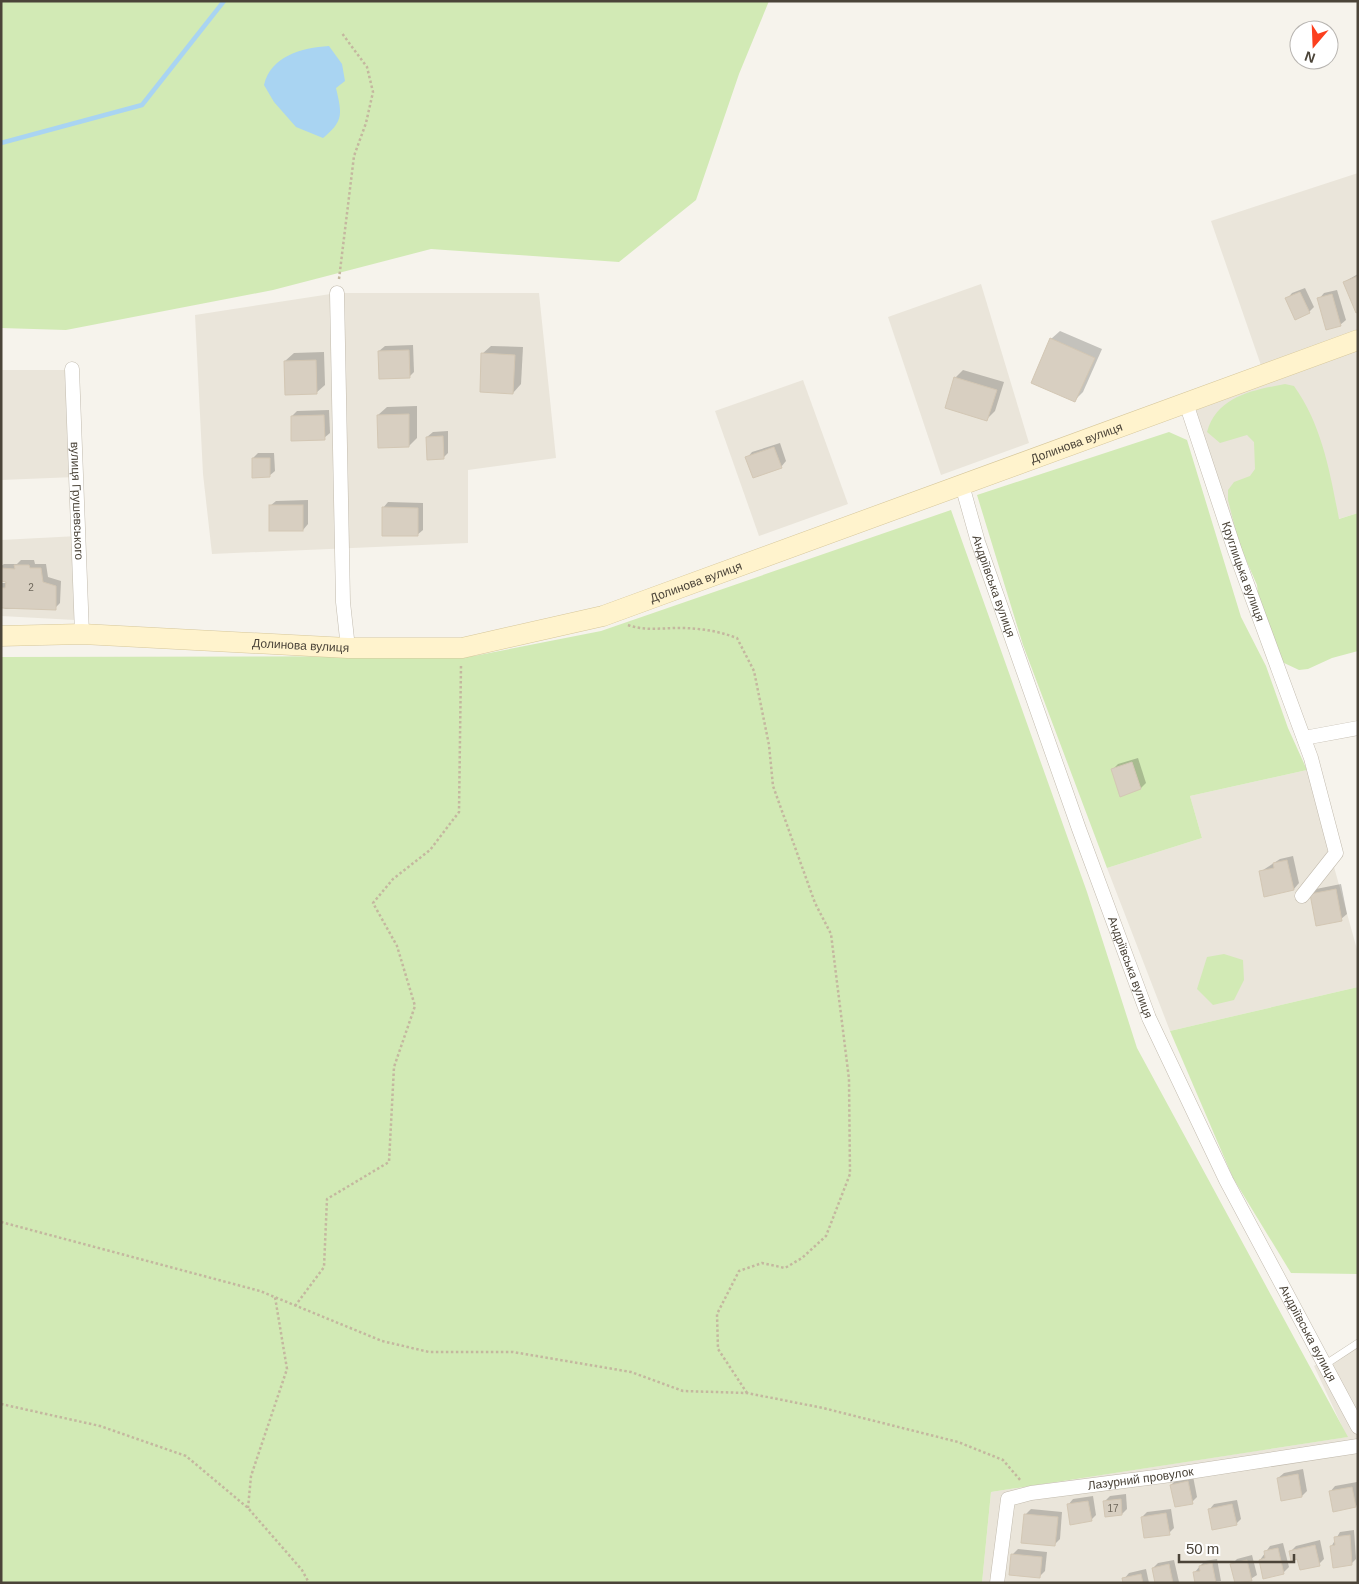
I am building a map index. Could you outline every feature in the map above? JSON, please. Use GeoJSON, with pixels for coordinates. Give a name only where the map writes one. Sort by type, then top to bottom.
{"type":"FeatureCollection","features":[{"type":"Feature","properties":{"kind":"street"},"geometry":{"type":"LineString","coordinates":[[337,293],[343,602],[348,648]]}},
{"type":"Feature","properties":{"kind":"street","name":"Долинова вулиця"},"geometry":{"type":"LineString","coordinates":[[1,636],[82,634],[348,648],[462,648],[603,616],[1358,340]]}},
{"type":"Feature","properties":{"kind":"street","name":"вулиця Грушевського"},"geometry":{"type":"LineString","coordinates":[[72,369],[82,634]]}},
{"type":"Feature","properties":{"kind":"street","name":"Круглицька вулиця"},"geometry":{"type":"LineString","coordinates":[[1186,403],[1235,551],[1304,738],[1336,853],[1302,896]]}},
{"type":"Feature","properties":{"kind":"street","name":"Андріївська вулиця"},"geometry":{"type":"LineString","coordinates":[[962,485],[978,542],[1079,829],[1149,1018],[1226,1180],[1358,1427]]}},
{"type":"Feature","properties":{"kind":"street"},"geometry":{"type":"LineString","coordinates":[[1304,738],[1358,728]]}},
{"type":"Feature","properties":{"kind":"street","name":"Лазурний провулок"},"geometry":{"type":"LineString","coordinates":[[997,1583],[1008,1499],[1030,1493],[1163,1476],[1358,1446]]}},
{"type":"Feature","properties":{"kind":"lane"},"geometry":{"type":"LineString","coordinates":[[1326,1364],[1358,1343]]}},
{"type":"Feature","properties":{"kind":"path"},"geometry":{"type":"LineString","coordinates":[[337,293],[347,230],[354,156],[366,123],[373,92],[367,66],[341,32]]}},
{"type":"Feature","properties":{"kind":"path"},"geometry":{"type":"LineString","coordinates":[[603,616],[639,629],[681,628],[714,630],[737,638],[754,671],[769,745],[773,786],[815,903],[830,934],[849,1079],[850,1174],[826,1236],[802,1258],[785,1268],[762,1263],[738,1271],[717,1314],[718,1349],[747,1393]]}},
{"type":"Feature","properties":{"kind":"path"},"geometry":{"type":"LineString","coordinates":[[295,1306],[324,1267],[327,1200],[389,1162],[394,1067],[415,1006],[397,946],[373,903],[393,879],[430,850],[460,812],[462,648]]}},
{"type":"Feature","properties":{"kind":"path"},"geometry":{"type":"LineString","coordinates":[[1,1222],[260,1291],[382,1341],[429,1352],[513,1352],[631,1372],[683,1391],[747,1393],[823,1408],[958,1442],[1003,1460],[1030,1493]]}},
{"type":"Feature","properties":{"kind":"path"},"geometry":{"type":"LineString","coordinates":[[248,1508],[251,1476],[287,1369],[275,1297]]}},
{"type":"Feature","properties":{"kind":"path"},"geometry":{"type":"LineString","coordinates":[[1,1404],[100,1426],[186,1456],[248,1508],[302,1570],[309,1583]]}},
{"type":"Feature","properties":{"kind":"shaded area"},"geometry":{"type":"Polygon","coordinates":[[[1358,173],[1358,513],[1235,551],[1186,403],[1264,374],[1211,221],[1358,173]]]}},
{"type":"Feature","properties":{"kind":"shaded area"},"geometry":{"type":"Polygon","coordinates":[[[981,284],[1029,443],[941,475],[888,317],[981,284]]]}},
{"type":"Feature","properties":{"kind":"shaded area"},"geometry":{"type":"Polygon","coordinates":[[[337,293],[539,293],[556,458],[468,470],[468,543],[212,554],[203,474],[195,315],[337,293]]]}},
{"type":"Feature","properties":{"kind":"shaded area"},"geometry":{"type":"Polygon","coordinates":[[[1,370],[65,370],[75,477],[1,480],[1,370]]]}},
{"type":"Feature","properties":{"kind":"shaded area"},"geometry":{"type":"Polygon","coordinates":[[[803,380],[848,504],[759,536],[715,411],[803,380]]]}},
{"type":"Feature","properties":{"kind":"shaded area"},"geometry":{"type":"Polygon","coordinates":[[[78,536],[75,620],[1,616],[1,540],[78,536]]]}},
{"type":"Feature","properties":{"kind":"shaded area"},"geometry":{"type":"Polygon","coordinates":[[[1307,770],[1358,953],[1358,987],[1170,1031],[1107,868],[1202,838],[1190,796],[1307,770]]]}},
{"type":"Feature","properties":{"kind":"shaded area"},"geometry":{"type":"Polygon","coordinates":[[[1358,1339],[1358,1583],[982,1583],[991,1492],[1347,1437],[1314,1366],[1358,1339]]]}},
{"type":"Feature","properties":{"kind":"green space"},"geometry":{"type":"Polygon","coordinates":[[[1,1],[769,1],[739,74],[696,200],[619,262],[431,249],[273,290],[66,330],[1,328],[1,1]]]}},
{"type":"Feature","properties":{"kind":"green space"},"geometry":{"type":"Polygon","coordinates":[[[1285,384],[1294,386],[1312,417],[1324,450],[1339,519],[1358,513],[1358,651],[1332,658],[1308,669],[1299,670],[1282,662],[1261,621],[1257,585],[1239,544],[1228,500],[1228,490],[1234,482],[1250,476],[1255,469],[1254,442],[1247,435],[1220,443],[1207,432],[1219,410],[1228,403],[1249,392],[1285,384]]]}},
{"type":"Feature","properties":{"kind":"green space"},"geometry":{"type":"Polygon","coordinates":[[[1169,432],[1187,440],[1241,617],[1266,666],[1288,728],[1307,770],[1190,796],[1202,838],[1107,868],[1023,645],[977,495],[1169,432]]]}},
{"type":"Feature","properties":{"kind":"green space"},"geometry":{"type":"Polygon","coordinates":[[[951,510],[1087,892],[1137,1048],[1348,1437],[991,1492],[982,1583],[1,1583],[1,657],[474,656],[601,631],[951,510]]]}},
{"type":"Feature","properties":{"kind":"green space"},"geometry":{"type":"Polygon","coordinates":[[[1224,954],[1243,960],[1244,980],[1234,1000],[1213,1005],[1197,989],[1207,957],[1224,954]]]}},
{"type":"Feature","properties":{"kind":"green space"},"geometry":{"type":"Polygon","coordinates":[[[1358,987],[1358,1274],[1291,1273],[1233,1178],[1170,1031],[1358,987]]]}},
{"type":"Feature","properties":{"kind":"water"},"geometry":{"type":"Polygon","coordinates":[[[329,46],[342,64],[345,81],[336,88],[340,111],[338,122],[323,138],[296,127],[274,102],[264,85],[273,67],[280,60],[308,49],[329,46]]]}},
{"type":"Feature","properties":{"kind":"building"},"geometry":{"type":"Polygon","coordinates":[[[1358,276],[1358,312],[1356,313],[1343,282],[1358,276]]]}},
{"type":"Feature","properties":{"kind":"building"},"geometry":{"type":"Polygon","coordinates":[[[1300,292],[1310,313],[1295,320],[1285,298],[1300,292]]]}},
{"type":"Feature","properties":{"kind":"building"},"geometry":{"type":"Polygon","coordinates":[[[1332,294],[1341,326],[1326,330],[1317,298],[1332,294]]]}},
{"type":"Feature","properties":{"kind":"building"},"geometry":{"type":"Polygon","coordinates":[[[1050,338],[1095,358],[1075,402],[1031,383],[1050,338]]]}},
{"type":"Feature","properties":{"kind":"building"},"geometry":{"type":"Polygon","coordinates":[[[409,350],[410,378],[379,379],[378,351],[409,350]]]}},
{"type":"Feature","properties":{"kind":"building"},"geometry":{"type":"Polygon","coordinates":[[[481,353],[515,355],[513,394],[480,392],[481,353]]]}},
{"type":"Feature","properties":{"kind":"building"},"geometry":{"type":"Polygon","coordinates":[[[316,360],[317,394],[285,395],[284,361],[316,360]]]}},
{"type":"Feature","properties":{"kind":"building"},"geometry":{"type":"Polygon","coordinates":[[[954,377],[997,390],[987,421],[945,408],[954,377]]]}},
{"type":"Feature","properties":{"kind":"building"},"geometry":{"type":"Polygon","coordinates":[[[409,414],[409,447],[378,448],[377,415],[409,414]]]}},
{"type":"Feature","properties":{"kind":"building"},"geometry":{"type":"Polygon","coordinates":[[[324,415],[325,440],[291,441],[291,416],[324,415]]]}},
{"type":"Feature","properties":{"kind":"building"},"geometry":{"type":"Polygon","coordinates":[[[443,436],[444,459],[427,460],[426,437],[443,436]]]}},
{"type":"Feature","properties":{"kind":"building"},"geometry":{"type":"Polygon","coordinates":[[[774,447],[782,468],[753,478],[745,457],[774,447]]]}},
{"type":"Feature","properties":{"kind":"building"},"geometry":{"type":"Polygon","coordinates":[[[252,458],[270,458],[270,477],[252,478],[252,458]]]}},
{"type":"Feature","properties":{"kind":"building"},"geometry":{"type":"Polygon","coordinates":[[[269,505],[303,505],[303,531],[269,531],[269,505]]]}},
{"type":"Feature","properties":{"kind":"building"},"geometry":{"type":"Polygon","coordinates":[[[382,507],[418,508],[418,536],[382,536],[382,507]]]}},
{"type":"Feature","properties":{"kind":"building"},"geometry":{"type":"Polygon","coordinates":[[[14,565],[29,565],[30,568],[41,568],[43,582],[56,586],[56,610],[1,608],[1,588],[5,588],[6,582],[1,581],[1,568],[15,569],[14,565]]]}},
{"type":"Feature","properties":{"kind":"building"},"geometry":{"type":"Polygon","coordinates":[[[1132,762],[1141,789],[1120,797],[1111,769],[1132,762]]]}},
{"type":"Feature","properties":{"kind":"building"},"geometry":{"type":"Polygon","coordinates":[[[1287,860],[1294,890],[1264,897],[1259,871],[1274,868],[1273,863],[1287,860]]]}},
{"type":"Feature","properties":{"kind":"building"},"geometry":{"type":"Polygon","coordinates":[[[1336,889],[1342,921],[1316,926],[1310,894],[1336,889]]]}},
{"type":"Feature","properties":{"kind":"building"},"geometry":{"type":"Polygon","coordinates":[[[1298,1474],[1302,1497],[1281,1501],[1277,1478],[1298,1474]]]}},
{"type":"Feature","properties":{"kind":"building"},"geometry":{"type":"Polygon","coordinates":[[[1188,1481],[1193,1504],[1175,1507],[1170,1485],[1188,1481]]]}},
{"type":"Feature","properties":{"kind":"building"},"geometry":{"type":"Polygon","coordinates":[[[1352,1487],[1356,1507],[1333,1512],[1329,1491],[1352,1487]]]}},
{"type":"Feature","properties":{"kind":"building"},"geometry":{"type":"Polygon","coordinates":[[[1121,1499],[1122,1515],[1105,1517],[1103,1501],[1121,1499]]]}},
{"type":"Feature","properties":{"kind":"building"},"geometry":{"type":"Polygon","coordinates":[[[1088,1501],[1092,1521],[1070,1525],[1067,1504],[1088,1501]]]}},
{"type":"Feature","properties":{"kind":"building"},"geometry":{"type":"Polygon","coordinates":[[[1232,1504],[1237,1525],[1212,1530],[1208,1509],[1232,1504]]]}},
{"type":"Feature","properties":{"kind":"building"},"geometry":{"type":"Polygon","coordinates":[[[1166,1513],[1170,1535],[1144,1538],[1141,1517],[1166,1513]]]}},
{"type":"Feature","properties":{"kind":"building"},"geometry":{"type":"Polygon","coordinates":[[[1024,1514],[1058,1517],[1055,1546],[1021,1543],[1024,1514]]]}},
{"type":"Feature","properties":{"kind":"building"},"geometry":{"type":"Polygon","coordinates":[[[1350,1535],[1352,1565],[1333,1568],[1330,1546],[1335,1545],[1334,1537],[1350,1535]]]}},
{"type":"Feature","properties":{"kind":"building"},"geometry":{"type":"Polygon","coordinates":[[[1315,1545],[1320,1566],[1300,1570],[1297,1559],[1291,1561],[1289,1551],[1315,1545]]]}},
{"type":"Feature","properties":{"kind":"building"},"geometry":{"type":"Polygon","coordinates":[[[1278,1548],[1284,1574],[1263,1579],[1259,1560],[1265,1558],[1264,1551],[1278,1548]]]}},
{"type":"Feature","properties":{"kind":"building"},"geometry":{"type":"Polygon","coordinates":[[[1011,1554],[1042,1557],[1040,1578],[1009,1575],[1011,1554]]]}},
{"type":"Feature","properties":{"kind":"building"},"geometry":{"type":"Polygon","coordinates":[[[1247,1560],[1252,1581],[1235,1583],[1230,1564],[1247,1560]]]}},
{"type":"Feature","properties":{"kind":"building"},"geometry":{"type":"Polygon","coordinates":[[[1212,1563],[1216,1583],[1195,1583],[1193,1572],[1200,1571],[1199,1566],[1212,1563]]]}},
{"type":"Feature","properties":{"kind":"building"},"geometry":{"type":"Polygon","coordinates":[[[1169,1564],[1173,1583],[1155,1583],[1152,1568],[1169,1564]]]}},
{"type":"Feature","properties":{"kind":"building"},"geometry":{"type":"Polygon","coordinates":[[[1141,1574],[1143,1583],[1123,1583],[1122,1578],[1141,1574]]]}},
{"type":"Feature","properties":{"kind":"waterway"},"geometry":{"type":"LineString","coordinates":[[1,143],[142,105],[224,1]]}}]}
